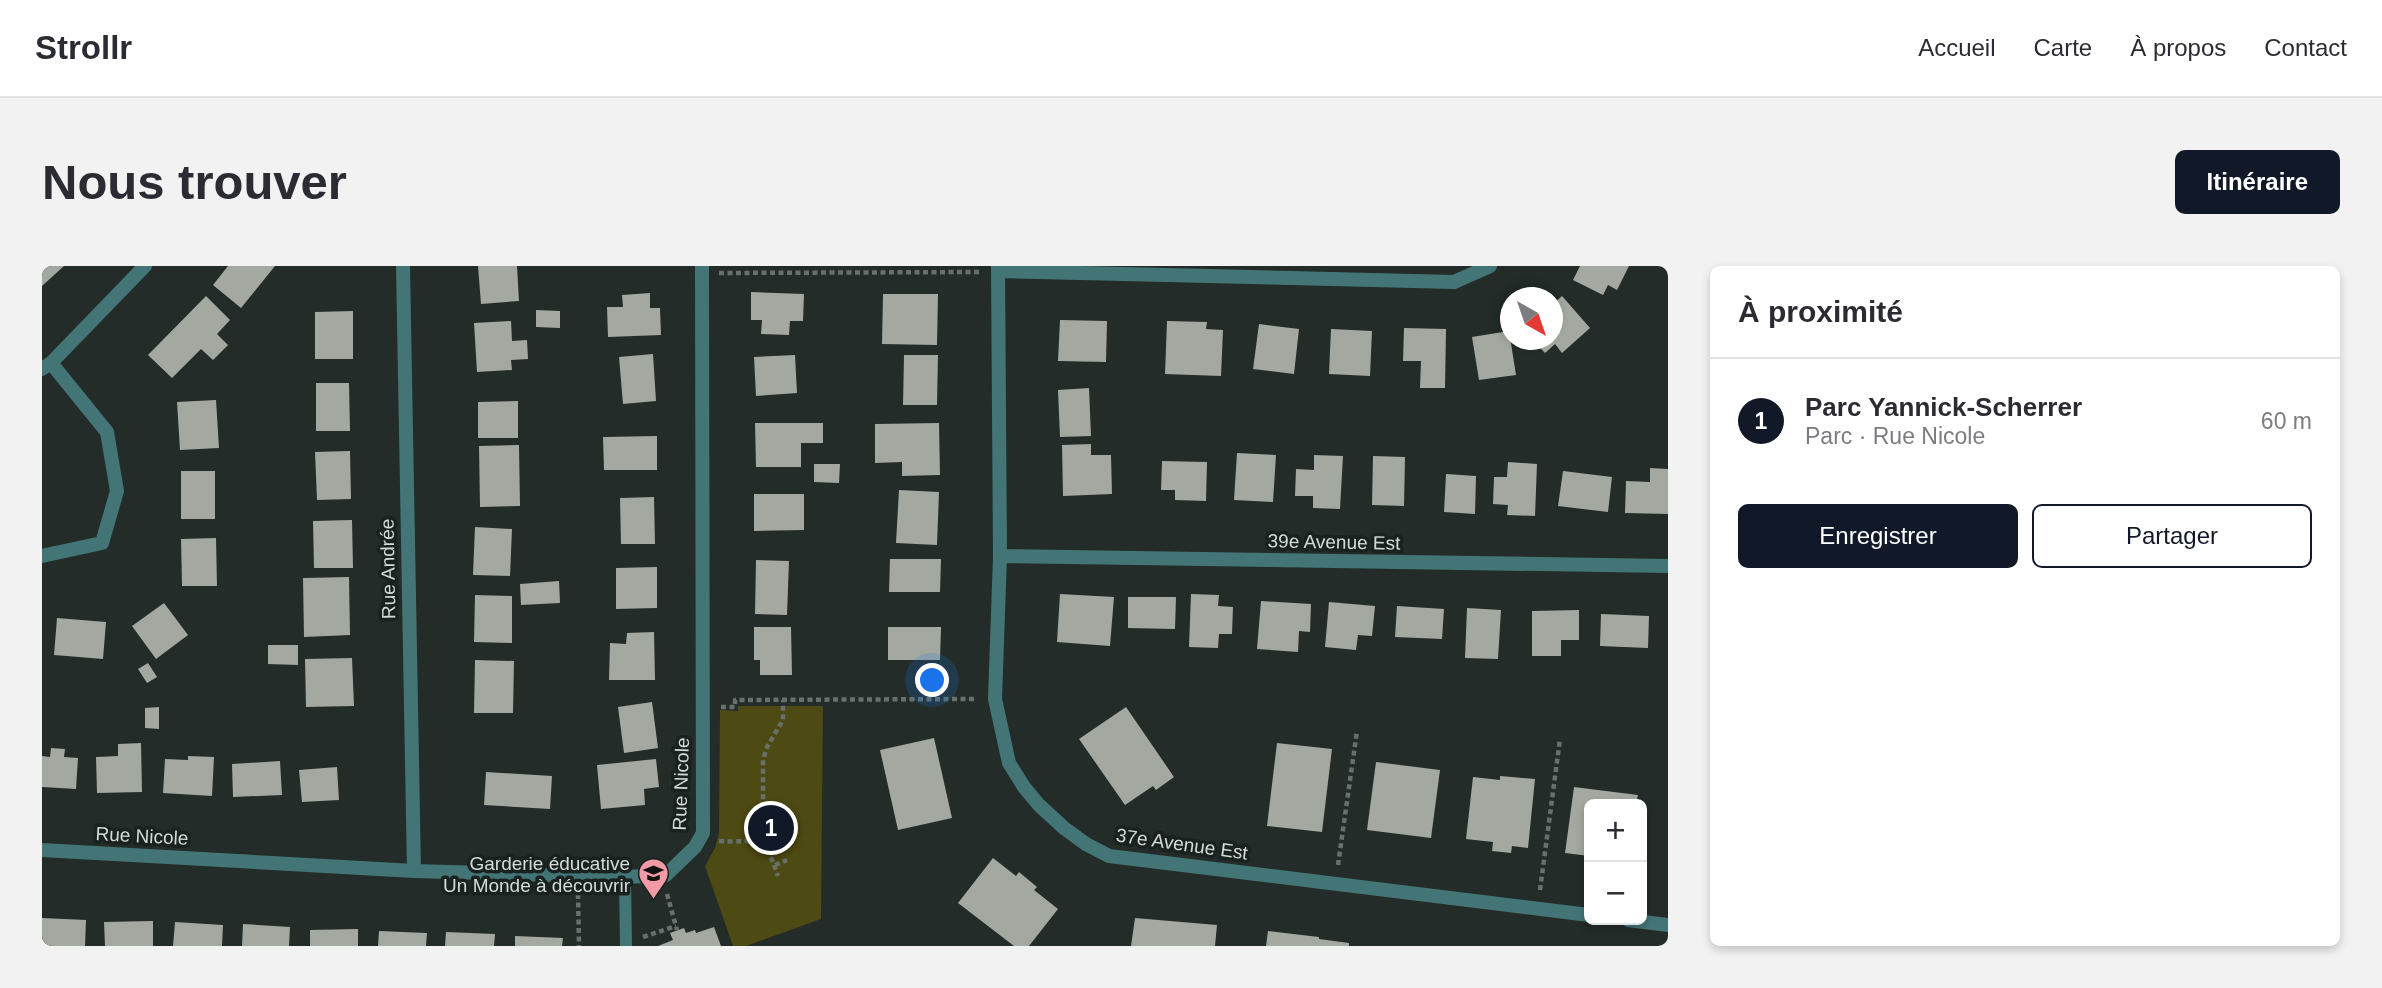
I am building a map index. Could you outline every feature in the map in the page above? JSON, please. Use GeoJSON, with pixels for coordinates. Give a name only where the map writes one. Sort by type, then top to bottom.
{"type":"FeatureCollection","features":[{"type":"Feature","properties":{"kind":"street"},"geometry":{"type":"LineString","coordinates":[[42,556],[102,543],[117,491],[107,432],[46,366],[145,266]]}},
{"type":"Feature","properties":{"kind":"street","name":"Rue Andrée"},"geometry":{"type":"LineString","coordinates":[[403,266],[414,871]]}},
{"type":"Feature","properties":{"kind":"street"},"geometry":{"type":"LineString","coordinates":[[998,269],[1454,282],[1490,266]]}},
{"type":"Feature","properties":{"kind":"street","name":"37e Avenue Est"},"geometry":{"type":"LineString","coordinates":[[998,269],[1000,556],[995,699],[1009,763],[1039,805],[1075,836],[1109,856],[1584,914]]}},
{"type":"Feature","properties":{"kind":"street","name":"Rue Nicole"},"geometry":{"type":"LineString","coordinates":[[42,850],[414,871],[625,877],[666,875],[695,847],[703,834],[702,270]]}},
{"type":"Feature","properties":{"kind":"street","name":"39e Avenue Est"},"geometry":{"type":"LineString","coordinates":[[1000,556],[1668,566]]}},
{"type":"Feature","properties":{"kind":"street"},"geometry":{"type":"LineString","coordinates":[[1647,922],[1668,925]]}},
{"type":"Feature","properties":{"kind":"lane"},"geometry":{"type":"LineString","coordinates":[[625,877],[626,946]]}},
{"type":"Feature","properties":{"kind":"path"},"geometry":{"type":"LineString","coordinates":[[702,270],[998,269]]}},
{"type":"Feature","properties":{"kind":"path"},"geometry":{"type":"LineString","coordinates":[[720,707],[735,707],[735,700],[977,699]]}},
{"type":"Feature","properties":{"kind":"path"},"geometry":{"type":"LineString","coordinates":[[758,841],[763,825],[763,760],[767,747],[783,720],[783,700]]}},
{"type":"Feature","properties":{"kind":"path"},"geometry":{"type":"LineString","coordinates":[[1336,883],[1357,731]]}},
{"type":"Feature","properties":{"kind":"path"},"geometry":{"type":"LineString","coordinates":[[1538,908],[1560,739]]}},
{"type":"Feature","properties":{"kind":"path"},"geometry":{"type":"LineString","coordinates":[[718,841],[758,841],[768,849],[778,876]]}},
{"type":"Feature","properties":{"kind":"path"},"geometry":{"type":"LineString","coordinates":[[775,865],[787,860]]}},
{"type":"Feature","properties":{"kind":"path"},"geometry":{"type":"LineString","coordinates":[[578,891],[579,946]]}},
{"type":"Feature","properties":{"kind":"path"},"geometry":{"type":"LineString","coordinates":[[645,937],[676,928],[666,891]]}},
{"type":"Feature","properties":{"kind":"shaded area"},"geometry":{"type":"Polygon","coordinates":[[[738,706],[823,706],[821,919],[746,946],[733,946],[705,866],[715,848],[719,833],[720,710],[738,711],[738,706]]]}},
{"type":"Feature","properties":{"kind":"building"},"geometry":{"type":"Polygon","coordinates":[[[42,266],[64,266],[42,286],[42,266]]]}},
{"type":"Feature","properties":{"kind":"building"},"geometry":{"type":"Polygon","coordinates":[[[228,266],[275,266],[241,308],[213,285],[228,266]]]}},
{"type":"Feature","properties":{"kind":"building"},"geometry":{"type":"Polygon","coordinates":[[[478,266],[517,266],[519,301],[481,304],[478,266]]]}},
{"type":"Feature","properties":{"kind":"building"},"geometry":{"type":"Polygon","coordinates":[[[1580,266],[1629,266],[1617,290],[1608,285],[1603,295],[1573,280],[1580,266]]]}},
{"type":"Feature","properties":{"kind":"building"},"geometry":{"type":"Polygon","coordinates":[[[751,292],[804,294],[803,321],[790,321],[789,335],[761,334],[762,320],[751,320],[751,292]]]}},
{"type":"Feature","properties":{"kind":"building"},"geometry":{"type":"Polygon","coordinates":[[[650,293],[650,308],[660,308],[661,335],[608,337],[607,307],[623,307],[622,295],[650,293]]]}},
{"type":"Feature","properties":{"kind":"building"},"geometry":{"type":"Polygon","coordinates":[[[883,294],[938,294],[937,345],[882,344],[883,294]]]}},
{"type":"Feature","properties":{"kind":"building"},"geometry":{"type":"Polygon","coordinates":[[[206,296],[230,320],[217,334],[228,345],[213,360],[201,349],[172,378],[148,355],[206,296]]]}},
{"type":"Feature","properties":{"kind":"building"},"geometry":{"type":"Polygon","coordinates":[[[1563,297],[1590,328],[1562,353],[1560,350],[1563,350],[1563,297]]]}},
{"type":"Feature","properties":{"kind":"building"},"geometry":{"type":"Polygon","coordinates":[[[536,310],[560,311],[560,328],[536,327],[536,310]]]}},
{"type":"Feature","properties":{"kind":"building"},"geometry":{"type":"Polygon","coordinates":[[[353,311],[353,359],[315,359],[315,312],[353,311]]]}},
{"type":"Feature","properties":{"kind":"building"},"geometry":{"type":"Polygon","coordinates":[[[1060,320],[1107,321],[1106,362],[1058,361],[1060,320]]]}},
{"type":"Feature","properties":{"kind":"building"},"geometry":{"type":"Polygon","coordinates":[[[511,321],[512,341],[527,340],[528,359],[511,360],[512,370],[477,372],[474,323],[511,321]]]}},
{"type":"Feature","properties":{"kind":"building"},"geometry":{"type":"Polygon","coordinates":[[[1167,321],[1207,322],[1206,329],[1223,330],[1221,376],[1165,374],[1167,321]]]}},
{"type":"Feature","properties":{"kind":"building"},"geometry":{"type":"Polygon","coordinates":[[[1259,324],[1299,329],[1294,374],[1253,369],[1259,324]]]}},
{"type":"Feature","properties":{"kind":"building"},"geometry":{"type":"Polygon","coordinates":[[[1404,328],[1446,329],[1445,388],[1420,388],[1421,361],[1403,361],[1404,328]]]}},
{"type":"Feature","properties":{"kind":"building"},"geometry":{"type":"Polygon","coordinates":[[[1331,329],[1372,331],[1370,376],[1329,374],[1331,329]]]}},
{"type":"Feature","properties":{"kind":"building"},"geometry":{"type":"Polygon","coordinates":[[[1500,332],[1500,350],[1512,350],[1516,375],[1479,380],[1472,337],[1500,332]]]}},
{"type":"Feature","properties":{"kind":"building"},"geometry":{"type":"Polygon","coordinates":[[[653,354],[656,401],[623,404],[619,357],[653,354]]]}},
{"type":"Feature","properties":{"kind":"building"},"geometry":{"type":"Polygon","coordinates":[[[795,355],[797,393],[756,396],[754,357],[795,355]]]}},
{"type":"Feature","properties":{"kind":"building"},"geometry":{"type":"Polygon","coordinates":[[[904,355],[938,355],[937,405],[903,405],[904,355]]]}},
{"type":"Feature","properties":{"kind":"building"},"geometry":{"type":"Polygon","coordinates":[[[316,383],[349,383],[350,431],[316,431],[316,383]]]}},
{"type":"Feature","properties":{"kind":"building"},"geometry":{"type":"Polygon","coordinates":[[[1089,388],[1091,436],[1060,437],[1058,390],[1089,388]]]}},
{"type":"Feature","properties":{"kind":"building"},"geometry":{"type":"Polygon","coordinates":[[[216,400],[219,448],[180,450],[177,402],[216,400]]]}},
{"type":"Feature","properties":{"kind":"building"},"geometry":{"type":"Polygon","coordinates":[[[518,401],[518,438],[478,438],[478,402],[518,401]]]}},
{"type":"Feature","properties":{"kind":"building"},"geometry":{"type":"Polygon","coordinates":[[[755,423],[823,423],[823,443],[801,443],[801,467],[756,467],[755,423]]]}},
{"type":"Feature","properties":{"kind":"building"},"geometry":{"type":"Polygon","coordinates":[[[939,423],[940,475],[902,476],[902,462],[875,463],[875,424],[939,423]]]}},
{"type":"Feature","properties":{"kind":"building"},"geometry":{"type":"Polygon","coordinates":[[[657,436],[657,470],[604,470],[603,437],[657,436]]]}},
{"type":"Feature","properties":{"kind":"building"},"geometry":{"type":"Polygon","coordinates":[[[1091,444],[1091,455],[1111,455],[1112,494],[1063,496],[1062,445],[1091,444]]]}},
{"type":"Feature","properties":{"kind":"building"},"geometry":{"type":"Polygon","coordinates":[[[519,445],[520,506],[480,507],[479,446],[519,445]]]}},
{"type":"Feature","properties":{"kind":"building"},"geometry":{"type":"Polygon","coordinates":[[[350,451],[351,499],[317,500],[315,452],[350,451]]]}},
{"type":"Feature","properties":{"kind":"building"},"geometry":{"type":"Polygon","coordinates":[[[1237,453],[1276,455],[1273,502],[1234,500],[1237,453]]]}},
{"type":"Feature","properties":{"kind":"building"},"geometry":{"type":"Polygon","coordinates":[[[1314,455],[1343,456],[1340,509],[1313,508],[1313,496],[1295,496],[1296,469],[1314,470],[1314,455]]]}},
{"type":"Feature","properties":{"kind":"building"},"geometry":{"type":"Polygon","coordinates":[[[1373,456],[1405,457],[1404,506],[1372,505],[1373,456]]]}},
{"type":"Feature","properties":{"kind":"building"},"geometry":{"type":"Polygon","coordinates":[[[1162,461],[1207,462],[1206,501],[1175,500],[1175,490],[1161,490],[1162,461]]]}},
{"type":"Feature","properties":{"kind":"building"},"geometry":{"type":"Polygon","coordinates":[[[1508,462],[1537,464],[1535,516],[1507,515],[1508,505],[1493,504],[1494,477],[1507,477],[1508,462]]]}},
{"type":"Feature","properties":{"kind":"building"},"geometry":{"type":"Polygon","coordinates":[[[814,464],[840,464],[839,483],[814,482],[814,464]]]}},
{"type":"Feature","properties":{"kind":"building"},"geometry":{"type":"Polygon","coordinates":[[[1650,468],[1668,469],[1668,514],[1625,513],[1626,481],[1650,482],[1650,468]]]}},
{"type":"Feature","properties":{"kind":"building"},"geometry":{"type":"Polygon","coordinates":[[[181,471],[215,471],[215,519],[181,519],[181,471]]]}},
{"type":"Feature","properties":{"kind":"building"},"geometry":{"type":"Polygon","coordinates":[[[1563,471],[1612,477],[1608,512],[1558,506],[1563,471]]]}},
{"type":"Feature","properties":{"kind":"building"},"geometry":{"type":"Polygon","coordinates":[[[1446,474],[1476,476],[1475,514],[1444,512],[1446,474]]]}},
{"type":"Feature","properties":{"kind":"building"},"geometry":{"type":"Polygon","coordinates":[[[899,490],[939,492],[937,545],[896,543],[899,490]]]}},
{"type":"Feature","properties":{"kind":"building"},"geometry":{"type":"Polygon","coordinates":[[[754,494],[804,494],[804,530],[754,531],[754,494]]]}},
{"type":"Feature","properties":{"kind":"building"},"geometry":{"type":"Polygon","coordinates":[[[654,497],[655,544],[621,544],[620,498],[654,497]]]}},
{"type":"Feature","properties":{"kind":"building"},"geometry":{"type":"Polygon","coordinates":[[[352,520],[353,568],[314,568],[313,521],[352,520]]]}},
{"type":"Feature","properties":{"kind":"building"},"geometry":{"type":"Polygon","coordinates":[[[475,527],[512,529],[510,576],[473,575],[475,527]]]}},
{"type":"Feature","properties":{"kind":"building"},"geometry":{"type":"Polygon","coordinates":[[[216,538],[217,586],[182,586],[181,539],[216,538]]]}},
{"type":"Feature","properties":{"kind":"building"},"geometry":{"type":"Polygon","coordinates":[[[890,559],[941,559],[940,592],[889,592],[890,559]]]}},
{"type":"Feature","properties":{"kind":"building"},"geometry":{"type":"Polygon","coordinates":[[[756,560],[789,561],[787,615],[755,614],[756,560]]]}},
{"type":"Feature","properties":{"kind":"building"},"geometry":{"type":"Polygon","coordinates":[[[657,567],[657,608],[616,609],[616,568],[657,567]]]}},
{"type":"Feature","properties":{"kind":"building"},"geometry":{"type":"Polygon","coordinates":[[[349,577],[350,635],[304,637],[303,578],[349,577]]]}},
{"type":"Feature","properties":{"kind":"building"},"geometry":{"type":"Polygon","coordinates":[[[559,581],[560,603],[521,605],[520,584],[559,581]]]}},
{"type":"Feature","properties":{"kind":"building"},"geometry":{"type":"Polygon","coordinates":[[[1060,594],[1114,597],[1110,646],[1057,642],[1060,594]]]}},
{"type":"Feature","properties":{"kind":"building"},"geometry":{"type":"Polygon","coordinates":[[[1191,594],[1219,595],[1218,606],[1233,607],[1232,634],[1219,634],[1218,648],[1189,647],[1191,594]]]}},
{"type":"Feature","properties":{"kind":"building"},"geometry":{"type":"Polygon","coordinates":[[[475,595],[512,596],[512,643],[474,642],[475,595]]]}},
{"type":"Feature","properties":{"kind":"building"},"geometry":{"type":"Polygon","coordinates":[[[1128,597],[1176,597],[1175,629],[1128,628],[1128,597]]]}},
{"type":"Feature","properties":{"kind":"building"},"geometry":{"type":"Polygon","coordinates":[[[1261,601],[1311,604],[1310,632],[1299,631],[1298,652],[1257,649],[1261,601]]]}},
{"type":"Feature","properties":{"kind":"building"},"geometry":{"type":"Polygon","coordinates":[[[1329,602],[1375,606],[1372,636],[1358,635],[1356,650],[1325,647],[1329,602]]]}},
{"type":"Feature","properties":{"kind":"building"},"geometry":{"type":"Polygon","coordinates":[[[164,603],[188,635],[156,659],[132,626],[164,603]]]}},
{"type":"Feature","properties":{"kind":"building"},"geometry":{"type":"Polygon","coordinates":[[[1397,606],[1444,609],[1442,639],[1395,637],[1397,606]]]}},
{"type":"Feature","properties":{"kind":"building"},"geometry":{"type":"Polygon","coordinates":[[[1467,608],[1501,610],[1498,659],[1465,658],[1467,608]]]}},
{"type":"Feature","properties":{"kind":"building"},"geometry":{"type":"Polygon","coordinates":[[[1579,610],[1579,640],[1561,640],[1561,656],[1532,656],[1532,611],[1579,610]]]}},
{"type":"Feature","properties":{"kind":"building"},"geometry":{"type":"Polygon","coordinates":[[[1601,614],[1649,616],[1648,648],[1600,646],[1601,614]]]}},
{"type":"Feature","properties":{"kind":"building"},"geometry":{"type":"Polygon","coordinates":[[[57,618],[106,622],[103,659],[54,655],[57,618]]]}},
{"type":"Feature","properties":{"kind":"building"},"geometry":{"type":"Polygon","coordinates":[[[754,627],[791,627],[792,675],[760,675],[760,660],[754,660],[754,627]]]}},
{"type":"Feature","properties":{"kind":"building"},"geometry":{"type":"Polygon","coordinates":[[[888,627],[941,627],[940,660],[888,660],[888,627]]]}},
{"type":"Feature","properties":{"kind":"building"},"geometry":{"type":"Polygon","coordinates":[[[654,632],[655,680],[609,680],[610,643],[626,644],[627,633],[654,632]]]}},
{"type":"Feature","properties":{"kind":"building"},"geometry":{"type":"Polygon","coordinates":[[[268,645],[298,645],[298,665],[268,664],[268,645]]]}},
{"type":"Feature","properties":{"kind":"building"},"geometry":{"type":"Polygon","coordinates":[[[352,658],[354,706],[306,707],[305,659],[352,658]]]}},
{"type":"Feature","properties":{"kind":"building"},"geometry":{"type":"Polygon","coordinates":[[[475,660],[514,661],[513,713],[474,713],[475,660]]]}},
{"type":"Feature","properties":{"kind":"building"},"geometry":{"type":"Polygon","coordinates":[[[148,663],[157,677],[147,683],[138,669],[148,663]]]}},
{"type":"Feature","properties":{"kind":"building"},"geometry":{"type":"Polygon","coordinates":[[[652,702],[658,748],[624,753],[618,707],[652,702]]]}},
{"type":"Feature","properties":{"kind":"building"},"geometry":{"type":"Polygon","coordinates":[[[159,707],[159,729],[145,728],[145,708],[159,707]]]}},
{"type":"Feature","properties":{"kind":"building"},"geometry":{"type":"Polygon","coordinates":[[[1126,707],[1174,777],[1156,790],[1153,786],[1125,805],[1079,739],[1126,707]]]}},
{"type":"Feature","properties":{"kind":"building"},"geometry":{"type":"Polygon","coordinates":[[[934,738],[952,818],[898,830],[880,750],[934,738]]]}},
{"type":"Feature","properties":{"kind":"building"},"geometry":{"type":"Polygon","coordinates":[[[141,743],[142,792],[97,793],[96,757],[118,756],[118,744],[141,743]]]}},
{"type":"Feature","properties":{"kind":"building"},"geometry":{"type":"Polygon","coordinates":[[[1277,743],[1332,749],[1322,832],[1267,826],[1277,743]]]}},
{"type":"Feature","properties":{"kind":"building"},"geometry":{"type":"Polygon","coordinates":[[[51,748],[65,749],[64,757],[78,758],[76,789],[42,787],[42,756],[50,757],[51,748]]]}},
{"type":"Feature","properties":{"kind":"building"},"geometry":{"type":"Polygon","coordinates":[[[188,756],[214,757],[212,796],[163,793],[165,759],[188,760],[188,756]]]}},
{"type":"Feature","properties":{"kind":"building"},"geometry":{"type":"Polygon","coordinates":[[[656,759],[659,787],[644,789],[645,805],[601,809],[597,765],[656,759]]]}},
{"type":"Feature","properties":{"kind":"building"},"geometry":{"type":"Polygon","coordinates":[[[280,761],[282,795],[233,797],[232,764],[280,761]]]}},
{"type":"Feature","properties":{"kind":"building"},"geometry":{"type":"Polygon","coordinates":[[[1376,762],[1440,770],[1431,838],[1367,830],[1376,762]]]}},
{"type":"Feature","properties":{"kind":"building"},"geometry":{"type":"Polygon","coordinates":[[[337,767],[339,800],[302,802],[299,770],[337,767]]]}},
{"type":"Feature","properties":{"kind":"building"},"geometry":{"type":"Polygon","coordinates":[[[486,772],[552,776],[550,809],[484,805],[486,772]]]}},
{"type":"Feature","properties":{"kind":"building"},"geometry":{"type":"Polygon","coordinates":[[[1500,776],[1535,779],[1528,848],[1512,846],[1511,853],[1492,851],[1493,842],[1466,839],[1473,777],[1500,780],[1500,776]]]}},
{"type":"Feature","properties":{"kind":"building"},"geometry":{"type":"Polygon","coordinates":[[[1574,787],[1638,795],[1637,799],[1584,799],[1584,855],[1565,853],[1574,787]]]}},
{"type":"Feature","properties":{"kind":"building"},"geometry":{"type":"Polygon","coordinates":[[[993,858],[1016,876],[1019,872],[1037,887],[1034,890],[1058,909],[1029,946],[1014,946],[958,903],[993,858]]]}},
{"type":"Feature","properties":{"kind":"building"},"geometry":{"type":"Polygon","coordinates":[[[42,918],[86,920],[85,946],[42,946],[42,918]]]}},
{"type":"Feature","properties":{"kind":"building"},"geometry":{"type":"Polygon","coordinates":[[[1135,918],[1217,925],[1215,946],[1131,946],[1135,918]]]}},
{"type":"Feature","properties":{"kind":"building"},"geometry":{"type":"Polygon","coordinates":[[[153,921],[153,946],[105,946],[104,922],[153,921]]]}},
{"type":"Feature","properties":{"kind":"building"},"geometry":{"type":"Polygon","coordinates":[[[175,922],[223,925],[222,946],[173,946],[175,922]]]}},
{"type":"Feature","properties":{"kind":"building"},"geometry":{"type":"Polygon","coordinates":[[[243,924],[290,927],[289,946],[242,946],[243,924]]]}},
{"type":"Feature","properties":{"kind":"building"},"geometry":{"type":"Polygon","coordinates":[[[714,927],[721,946],[658,946],[673,940],[670,933],[684,928],[686,933],[695,930],[696,933],[714,927]]]}},
{"type":"Feature","properties":{"kind":"building"},"geometry":{"type":"Polygon","coordinates":[[[358,929],[358,946],[310,946],[310,930],[358,929]]]}},
{"type":"Feature","properties":{"kind":"building"},"geometry":{"type":"Polygon","coordinates":[[[379,931],[427,933],[426,946],[378,946],[379,931]]]}},
{"type":"Feature","properties":{"kind":"building"},"geometry":{"type":"Polygon","coordinates":[[[1268,931],[1319,937],[1349,943],[1349,946],[1266,946],[1268,931]]]}},
{"type":"Feature","properties":{"kind":"building"},"geometry":{"type":"Polygon","coordinates":[[[446,932],[495,934],[494,946],[445,946],[446,932]]]}},
{"type":"Feature","properties":{"kind":"building"},"geometry":{"type":"Polygon","coordinates":[[[515,936],[563,938],[562,946],[515,946],[515,936]]]}},
{"type":"Feature","properties":{"kind":"place","name":"Parc Yannick-Scherrer"},"geometry":{"type":"Point","coordinates":[771,828]}},
{"type":"Feature","properties":{"kind":"place","name":"Garderie éducative Un Monde à découvrir"},"geometry":{"type":"Point","coordinates":[653,901]}}]}
